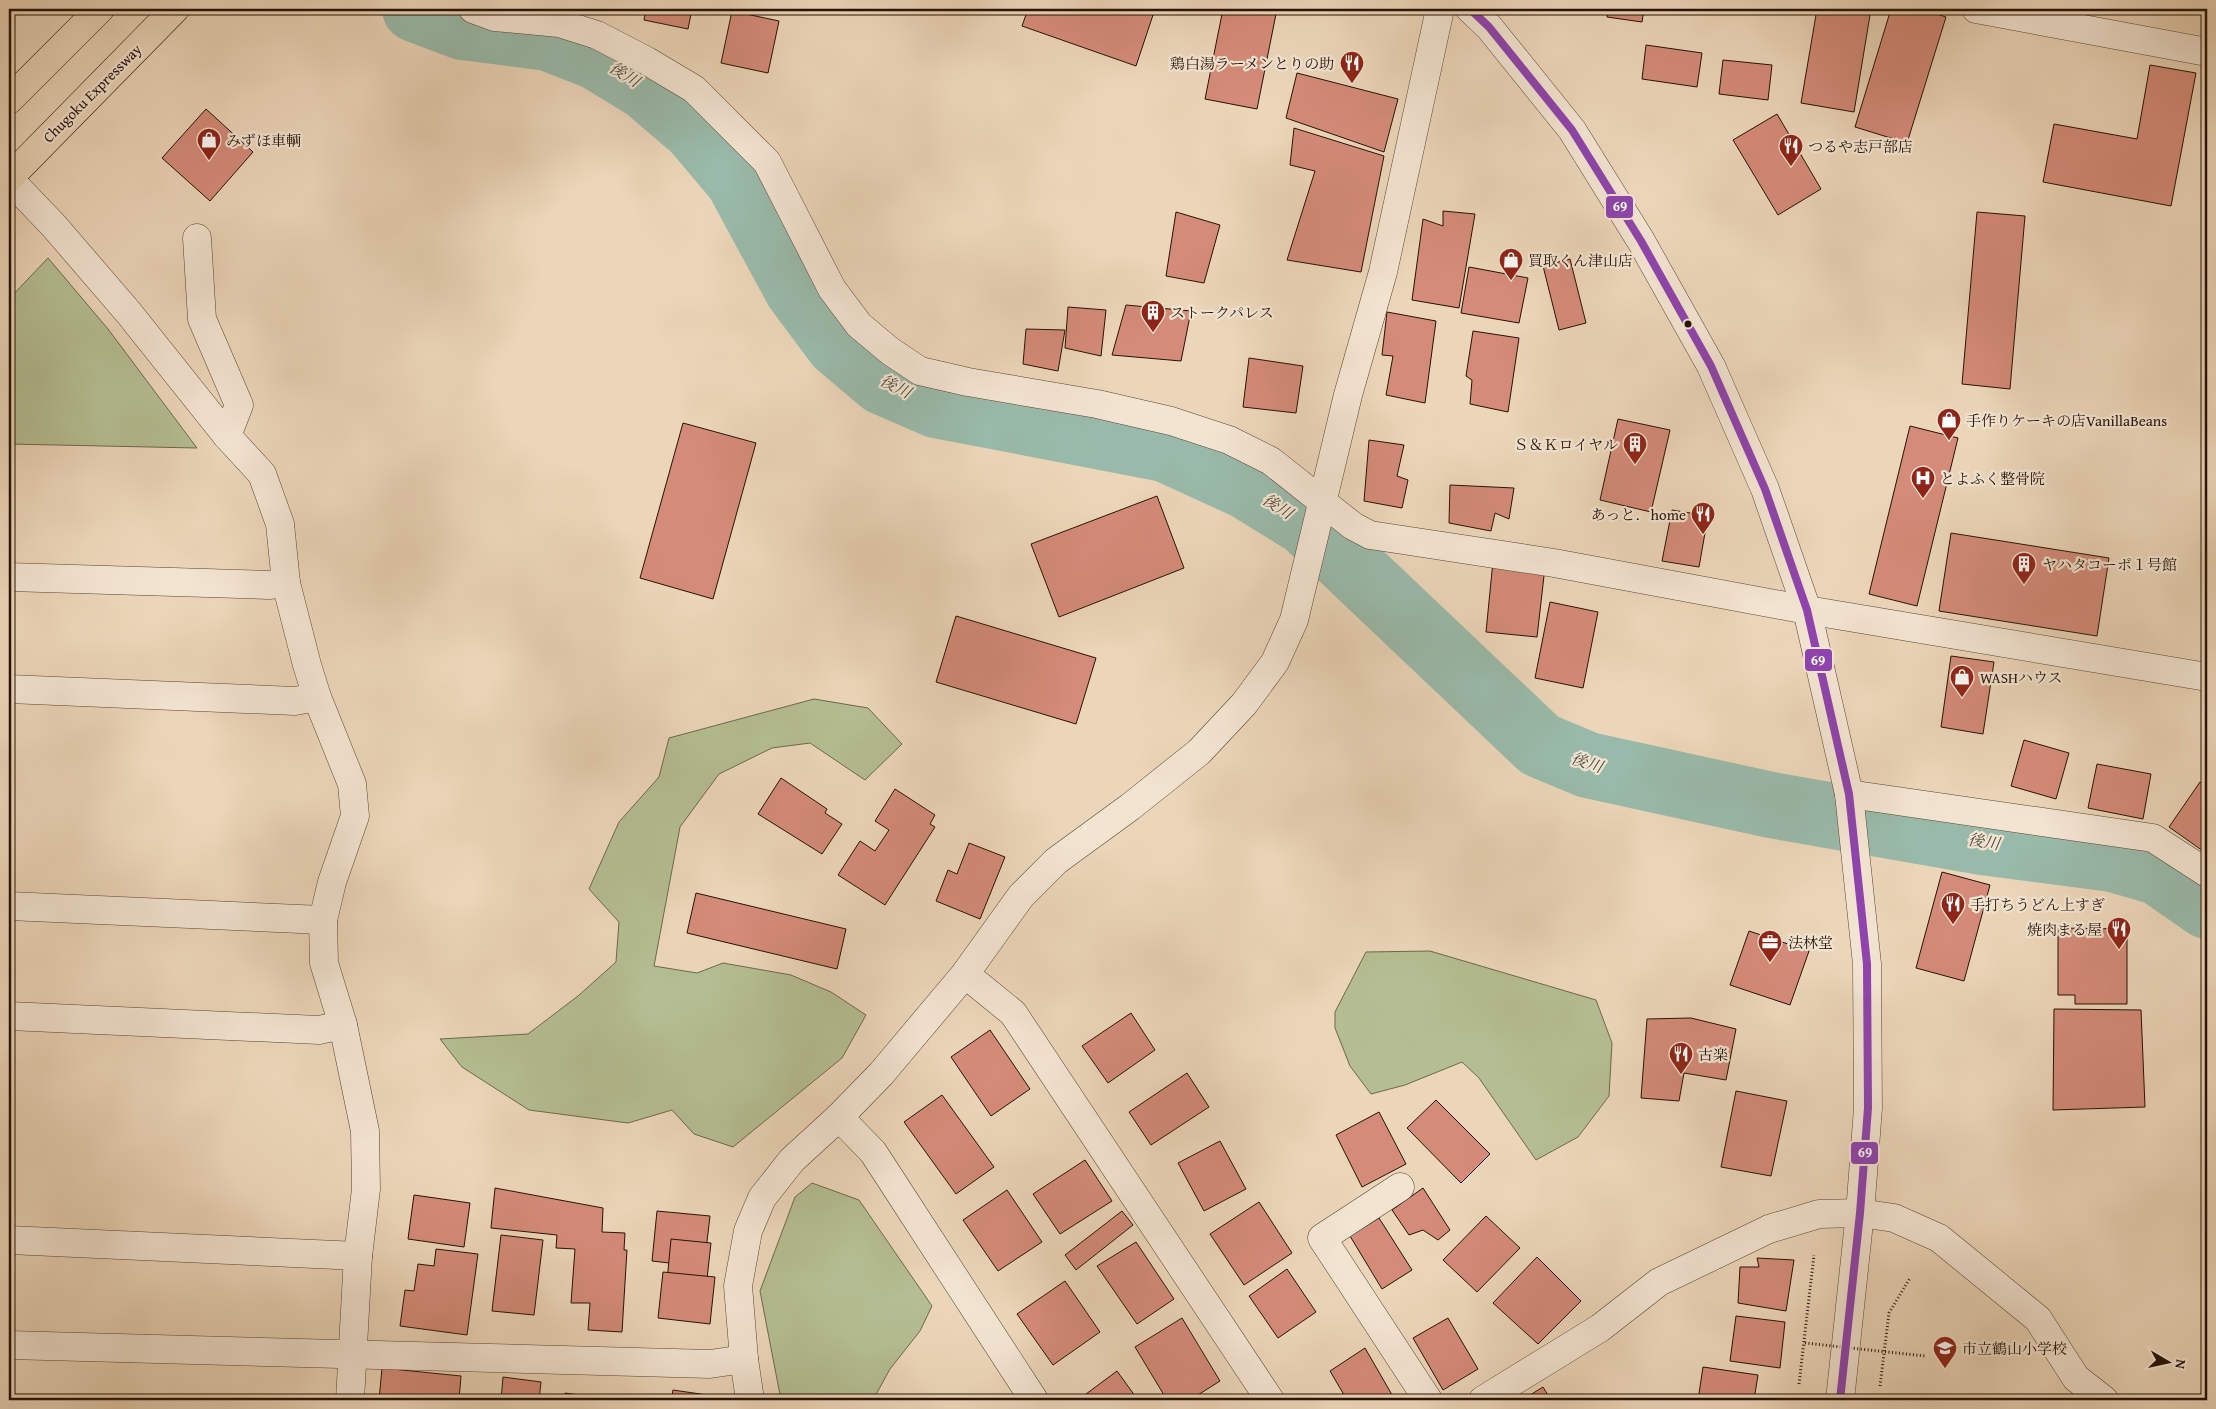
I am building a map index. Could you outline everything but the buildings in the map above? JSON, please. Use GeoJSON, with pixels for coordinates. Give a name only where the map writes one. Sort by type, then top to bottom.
{"type":"FeatureCollection","features":[{"type":"Feature","properties":{"kind":"highway"},"geometry":{"type":"LineString","coordinates":[[9,100],[100,9]]}},
{"type":"Feature","properties":{"kind":"highway","name":"Chugoku Expressway"},"geometry":{"type":"LineString","coordinates":[[9,178],[175,9]]}},
{"type":"Feature","properties":{"kind":"street"},"geometry":{"type":"LineString","coordinates":[[473,9],[495,17],[559,23],[597,35],[647,61],[694,89],[766,162],[832,289],[859,325],[890,351],[920,371],[968,382],[1097,404],[1171,421],[1229,440],[1271,461],[1322,507],[1370,535],[1554,563],[1807,610],[2207,677]]}},
{"type":"Feature","properties":{"kind":"street"},"geometry":{"type":"LineString","coordinates":[[750,1400],[744,1359],[738,1286],[748,1231],[762,1198],[792,1160],[839,1117],[881,1074],[965,974],[1021,896],[1056,860],[1130,807],[1199,752],[1244,704],[1275,662],[1294,620],[1348,395],[1383,272],[1440,9]]}},
{"type":"Feature","properties":{"kind":"street"},"geometry":{"type":"LineString","coordinates":[[1470,9],[1489,27],[1572,130],[1646,249],[1711,366],[1765,489],[1807,610],[1849,795],[1867,964],[1868,1108],[1860,1213],[1840,1400]]}},
{"type":"Feature","properties":{"kind":"street"},"geometry":{"type":"LineString","coordinates":[[1976,9],[2207,52]]}},
{"type":"Feature","properties":{"kind":"street"},"geometry":{"type":"LineString","coordinates":[[9,178],[54,226],[128,312],[227,436],[262,474],[280,524],[286,583],[317,696],[352,784],[355,816],[332,882],[323,920],[324,963],[343,1025],[365,1131],[366,1189],[358,1256],[350,1400]]}},
{"type":"Feature","properties":{"kind":"street"},"geometry":{"type":"LineString","coordinates":[[196,238],[202,319],[240,406],[227,436]]}},
{"type":"Feature","properties":{"kind":"street"},"geometry":{"type":"LineString","coordinates":[[9,577],[269,585],[286,583]]}},
{"type":"Feature","properties":{"kind":"street"},"geometry":{"type":"LineString","coordinates":[[9,689],[295,701],[317,696]]}},
{"type":"Feature","properties":{"kind":"street"},"geometry":{"type":"LineString","coordinates":[[1849,795],[2153,838],[2207,873]]}},
{"type":"Feature","properties":{"kind":"street"},"geometry":{"type":"LineString","coordinates":[[9,906],[323,920]]}},
{"type":"Feature","properties":{"kind":"street"},"geometry":{"type":"LineString","coordinates":[[965,974],[1013,1013],[1270,1400]]}},
{"type":"Feature","properties":{"kind":"street"},"geometry":{"type":"LineString","coordinates":[[9,1016],[319,1030],[343,1025]]}},
{"type":"Feature","properties":{"kind":"street"},"geometry":{"type":"LineString","coordinates":[[839,1117],[873,1152],[1034,1400]]}},
{"type":"Feature","properties":{"kind":"street"},"geometry":{"type":"LineString","coordinates":[[1400,1187],[1322,1238],[1428,1400]]}},
{"type":"Feature","properties":{"kind":"street"},"geometry":{"type":"LineString","coordinates":[[1483,1400],[1600,1328],[1659,1282],[1769,1228],[1820,1214],[1860,1213],[1894,1218],[1939,1238],[2038,1319],[2076,1378],[2104,1400]]}},
{"type":"Feature","properties":{"kind":"street"},"geometry":{"type":"LineString","coordinates":[[9,1240],[358,1256]]}},
{"type":"Feature","properties":{"kind":"street"},"geometry":{"type":"LineString","coordinates":[[9,1345],[351,1356],[710,1364],[744,1359]]}},
{"type":"Feature","properties":{"kind":"path"},"geometry":{"type":"LineString","coordinates":[[1799,1384],[1814,1255]]}},
{"type":"Feature","properties":{"kind":"path"},"geometry":{"type":"LineString","coordinates":[[1880,1386],[1888,1313],[1910,1278]]}},
{"type":"Feature","properties":{"kind":"path"},"geometry":{"type":"LineString","coordinates":[[1805,1343],[1925,1356]]}},
{"type":"Feature","properties":{"kind":"green space"},"geometry":{"type":"Polygon","coordinates":[[[48,258],[108,329],[197,448],[9,444],[9,299],[48,258]]]}},
{"type":"Feature","properties":{"kind":"green space"},"geometry":{"type":"Polygon","coordinates":[[[814,699],[868,708],[902,744],[865,780],[810,743],[772,748],[719,774],[680,827],[654,966],[697,973],[723,963],[791,975],[831,992],[866,1015],[842,1058],[733,1147],[694,1134],[672,1110],[628,1123],[529,1110],[462,1067],[440,1039],[528,1034],[578,996],[616,962],[619,922],[589,889],[619,822],[659,777],[669,738],[814,699]]]}},
{"type":"Feature","properties":{"kind":"green space"},"geometry":{"type":"Polygon","coordinates":[[[1430,951],[1596,1000],[1612,1043],[1609,1096],[1578,1137],[1536,1160],[1479,1078],[1462,1062],[1405,1085],[1371,1094],[1350,1066],[1335,1028],[1335,1012],[1366,952],[1430,951]]]}},
{"type":"Feature","properties":{"kind":"green space"},"geometry":{"type":"Polygon","coordinates":[[[812,1183],[859,1200],[932,1306],[920,1331],[890,1369],[873,1400],[781,1400],[760,1291],[795,1197],[812,1183]]]}},
{"type":"Feature","properties":{"kind":"waterway","name":"後川"},"geometry":{"type":"LineString","coordinates":[[415,9],[463,27],[548,38],[597,57],[646,87],[695,129],[738,180],[797,289],[838,344],[883,382],[936,405],[1165,449],[1246,486],[1306,523],[1540,745],[1588,765],[1771,805],[1982,842],[2113,859],[2158,872],[2207,906]]}},
{"type":"Feature","properties":{"kind":"transit line","name":"69"},"geometry":{"type":"LineString","coordinates":[[1470,9],[1489,27],[1572,130],[1641,241],[1711,366],[1765,489],[1807,610],[1849,794],[1867,964],[1868,1108],[1860,1213],[1840,1400]]}},
{"type":"Feature","properties":{"kind":"place","name":"鶏白湯ラーメンとりの助"},"geometry":{"type":"Point","coordinates":[1352,84]}},
{"type":"Feature","properties":{"kind":"place","name":"みずほ車輌"},"geometry":{"type":"Point","coordinates":[209,161]}},
{"type":"Feature","properties":{"kind":"place","name":"つるや志戸部店"},"geometry":{"type":"Point","coordinates":[1791,167]}},
{"type":"Feature","properties":{"kind":"place","name":"買取くん津山店"},"geometry":{"type":"Point","coordinates":[1511,281]}},
{"type":"Feature","properties":{"kind":"place","name":"ストークパレス"},"geometry":{"type":"Point","coordinates":[1153,333]}},
{"type":"Feature","properties":{"kind":"place","name":"手作りケーキの店VanillaBeans"},"geometry":{"type":"Point","coordinates":[1949,441]}},
{"type":"Feature","properties":{"kind":"place","name":"Ｓ＆Ｋロイヤル"},"geometry":{"type":"Point","coordinates":[1635,465]}},
{"type":"Feature","properties":{"kind":"place","name":"とよふく整骨院"},"geometry":{"type":"Point","coordinates":[1923,499]}},
{"type":"Feature","properties":{"kind":"place","name":"あっと．home"},"geometry":{"type":"Point","coordinates":[1703,535]}},
{"type":"Feature","properties":{"kind":"place","name":"ヤハタコーポ１号館"},"geometry":{"type":"Point","coordinates":[2024,585]}},
{"type":"Feature","properties":{"kind":"place","name":"WASHハウス"},"geometry":{"type":"Point","coordinates":[1962,698]}},
{"type":"Feature","properties":{"kind":"place","name":"手打ちうどん上すぎ"},"geometry":{"type":"Point","coordinates":[1953,925]}},
{"type":"Feature","properties":{"kind":"place","name":"焼肉まる屋"},"geometry":{"type":"Point","coordinates":[2119,950]}},
{"type":"Feature","properties":{"kind":"place","name":"法林堂"},"geometry":{"type":"Point","coordinates":[1770,963]}},
{"type":"Feature","properties":{"kind":"place","name":"古楽"},"geometry":{"type":"Point","coordinates":[1681,1075]}},
{"type":"Feature","properties":{"kind":"place","name":"市立鶴山小学校"},"geometry":{"type":"Point","coordinates":[1945,1369]}}]}
